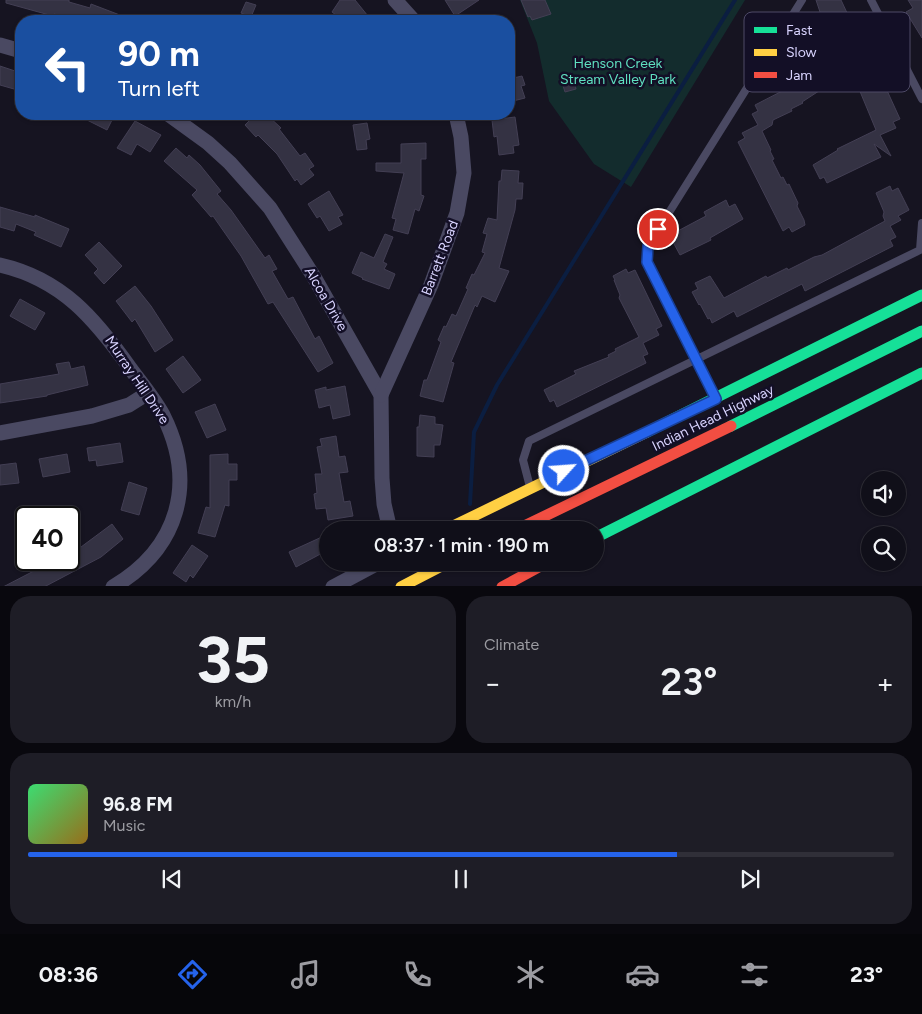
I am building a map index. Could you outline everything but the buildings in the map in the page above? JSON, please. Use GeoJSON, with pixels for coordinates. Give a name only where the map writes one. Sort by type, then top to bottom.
{"type":"FeatureCollection","features":[{"type":"Feature","properties":{"kind":"main road"},"geometry":{"type":"LineString","coordinates":[[463,521],[716,399],[922,295]]}},
{"type":"Feature","properties":{"kind":"main road","name":"Indian Head Highway"},"geometry":{"type":"LineString","coordinates":[[535,521],[798,394],[922,331]]}},
{"type":"Feature","properties":{"kind":"main road"},"geometry":{"type":"LineString","coordinates":[[604,533],[922,373]]}},
{"type":"Feature","properties":{"kind":"main road"},"geometry":{"type":"LineString","coordinates":[[401,586],[431,571]]}},
{"type":"Feature","properties":{"kind":"main road"},"geometry":{"type":"LineString","coordinates":[[502,586],[531,571]]}},
{"type":"Feature","properties":{"kind":"street"},"geometry":{"type":"LineString","coordinates":[[395,0],[409,15]]}},
{"type":"Feature","properties":{"kind":"street"},"geometry":{"type":"LineString","coordinates":[[0,45],[15,49]]}},
{"type":"Feature","properties":{"kind":"street","name":"Alcoa Drive"},"geometry":{"type":"LineString","coordinates":[[176,120],[208,143],[230,163],[270,208],[314,277],[381,395],[382,478],[384,504],[388,521]]}},
{"type":"Feature","properties":{"kind":"street","name":"Barrett Road"},"geometry":{"type":"LineString","coordinates":[[381,395],[431,285],[457,214],[464,173],[461,137],[457,120]]}},
{"type":"Feature","properties":{"kind":"street","name":"Murray Hill Drive"},"geometry":{"type":"LineString","coordinates":[[0,265],[43,280],[73,300],[106,333],[163,415],[178,455],[181,481],[178,497],[174,515],[161,545],[140,569],[113,586]]}},
{"type":"Feature","properties":{"kind":"street"},"geometry":{"type":"LineString","coordinates":[[0,433],[92,416],[129,405],[148,393]]}},
{"type":"Feature","properties":{"kind":"street"},"geometry":{"type":"LineString","coordinates":[[333,586],[362,571]]}},
{"type":"Feature","properties":{"kind":"lane"},"geometry":{"type":"LineString","coordinates":[[794,12],[802,0]]}},
{"type":"Feature","properties":{"kind":"lane"},"geometry":{"type":"LineString","coordinates":[[871,0],[877,12]]}},
{"type":"Feature","properties":{"kind":"lane"},"geometry":{"type":"LineString","coordinates":[[910,76],[922,99]]}},
{"type":"Feature","properties":{"kind":"lane"},"geometry":{"type":"LineString","coordinates":[[716,399],[647,262],[648,246],[744,92]]}},
{"type":"Feature","properties":{"kind":"lane"},"geometry":{"type":"LineString","coordinates":[[531,488],[523,460],[529,441],[921,252],[922,223]]}},
{"type":"Feature","properties":{"kind":"green space","name":"Henson Creek Stream Valley Park"},"geometry":{"type":"Polygon","coordinates":[[[520,0],[745,0],[631,187],[594,164],[549,101],[537,43],[520,0]]]}},
{"type":"Feature","properties":{"kind":"waterway"},"geometry":{"type":"LineString","coordinates":[[470,504],[474,432],[497,385],[735,0]]}},
{"type":"Feature","properties":{"kind":"traffic: fast"},"geometry":{"type":"LineString","coordinates":[[647,432],[922,295]]}},
{"type":"Feature","properties":{"kind":"traffic: fast"},"geometry":{"type":"LineString","coordinates":[[731,426],[922,331]]}},
{"type":"Feature","properties":{"kind":"traffic: fast"},"geometry":{"type":"LineString","coordinates":[[604,533],[922,373]]}},
{"type":"Feature","properties":{"kind":"traffic: slow"},"geometry":{"type":"LineString","coordinates":[[464,521],[647,432]]}},
{"type":"Feature","properties":{"kind":"traffic: slow"},"geometry":{"type":"LineString","coordinates":[[403,586],[432,571]]}},
{"type":"Feature","properties":{"kind":"traffic: jam"},"geometry":{"type":"LineString","coordinates":[[535,521],[731,426]]}},
{"type":"Feature","properties":{"kind":"traffic: jam"},"geometry":{"type":"LineString","coordinates":[[504,586],[531,571]]}},
{"type":"Feature","properties":{"kind":"route"},"geometry":{"type":"LineString","coordinates":[[564,471],[716,399],[647,262],[648,246],[658,229]]}}]}
